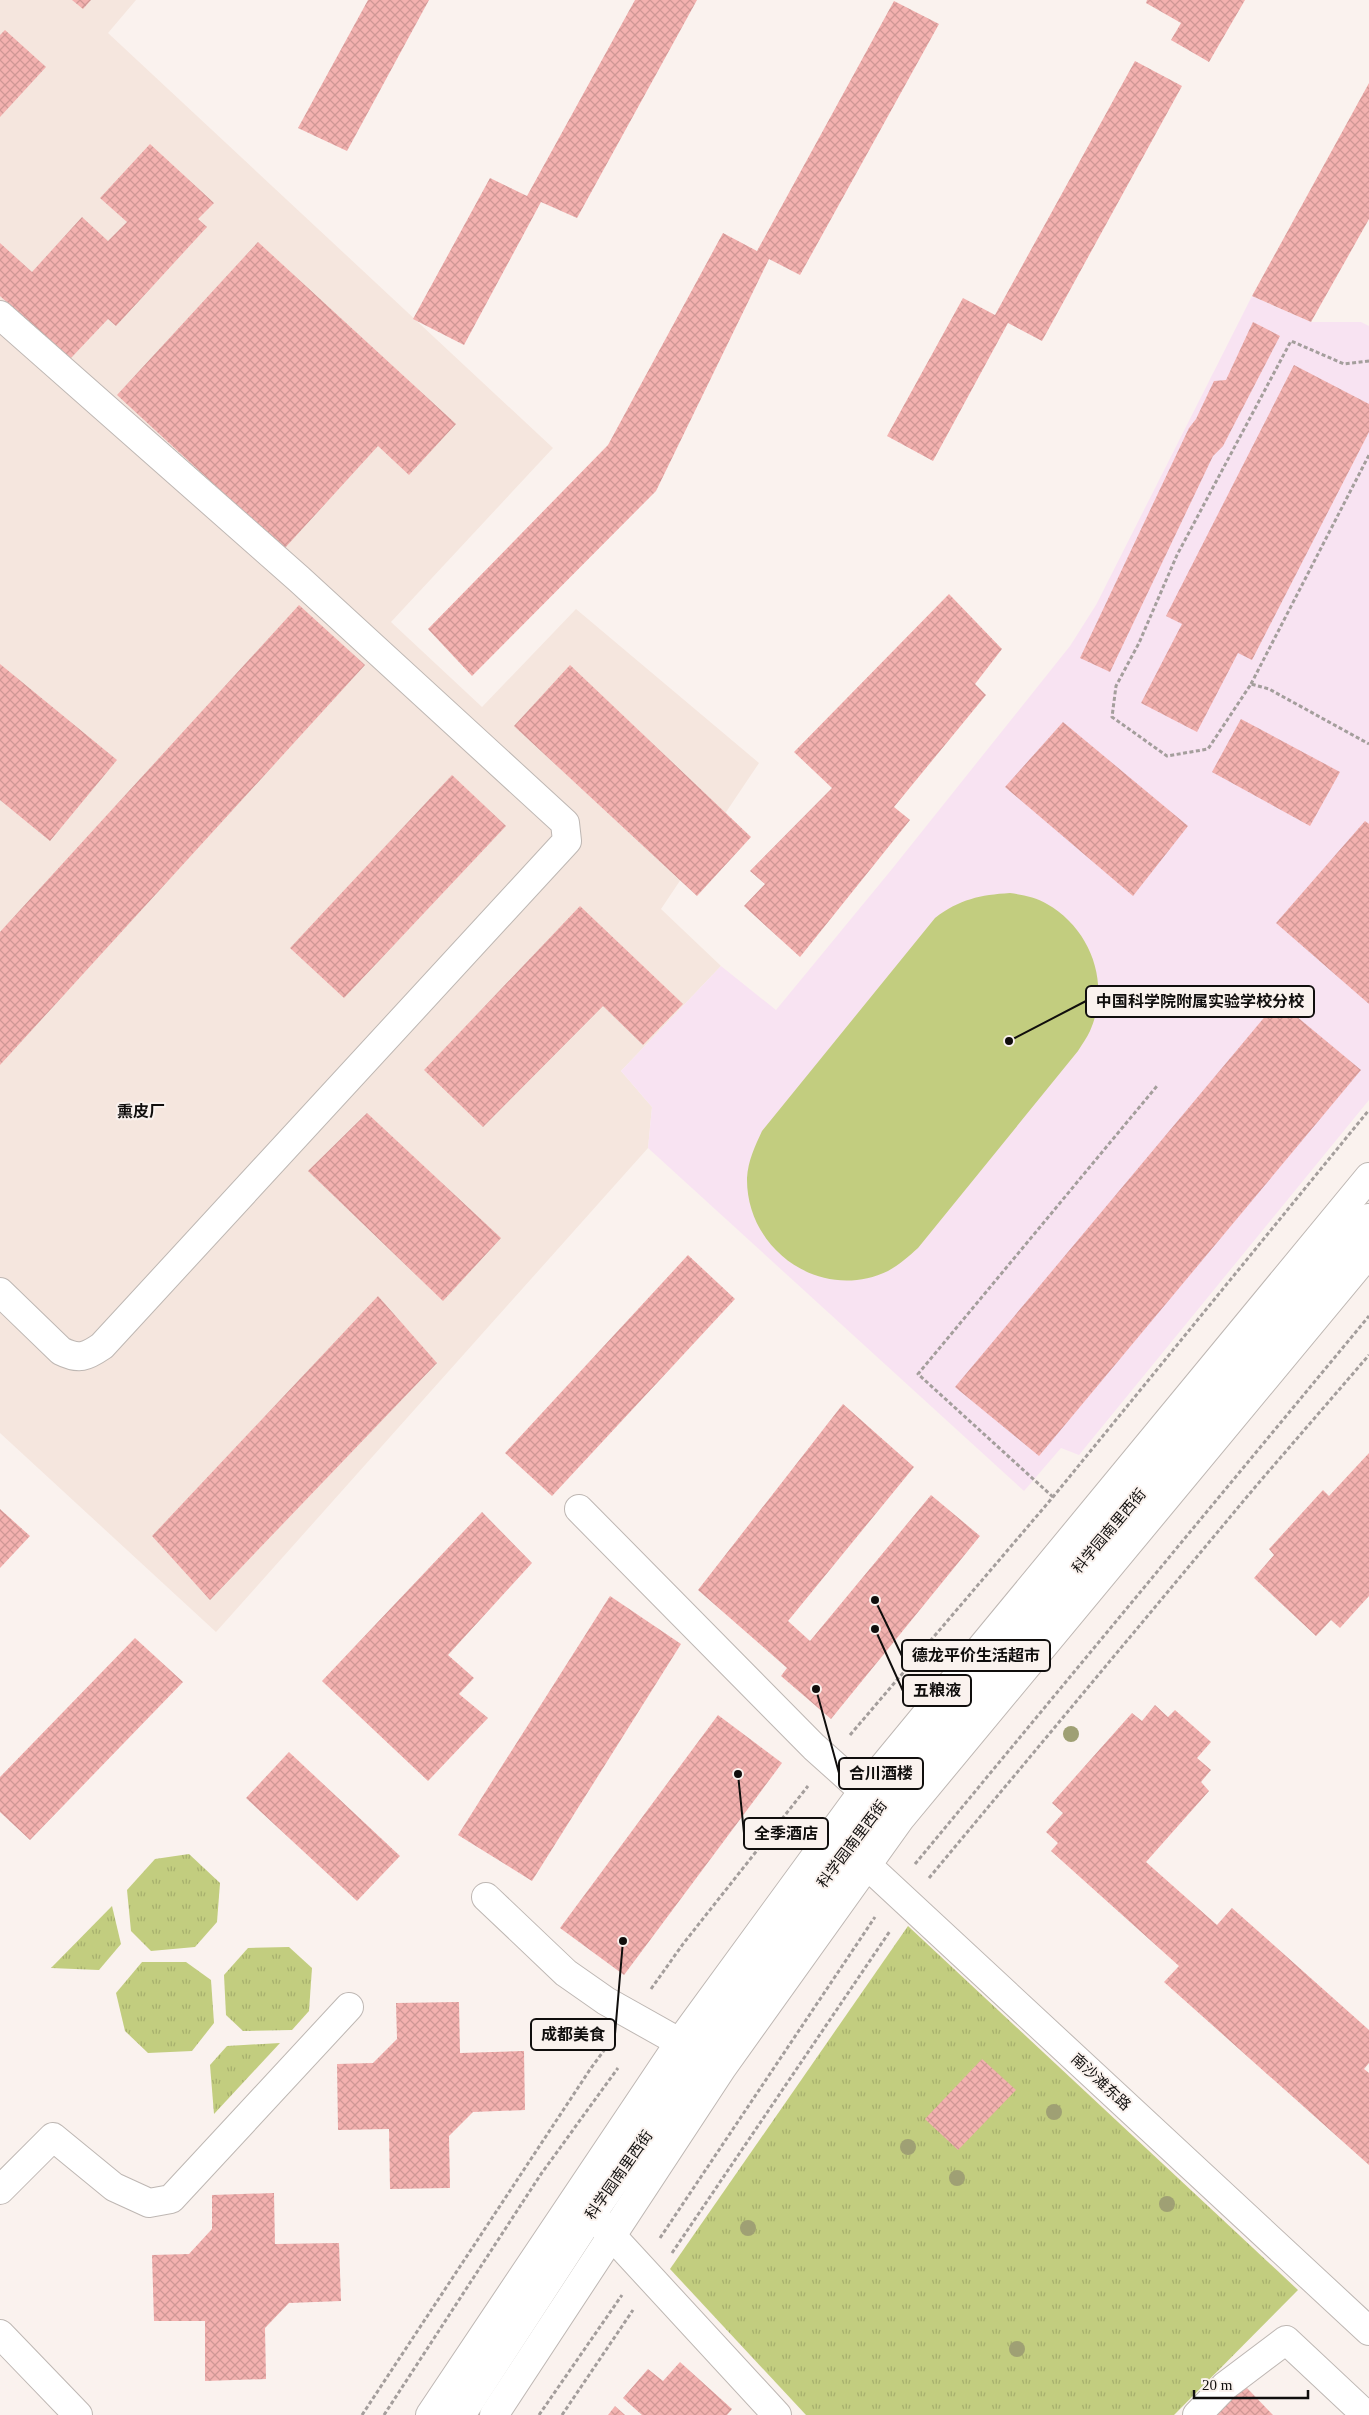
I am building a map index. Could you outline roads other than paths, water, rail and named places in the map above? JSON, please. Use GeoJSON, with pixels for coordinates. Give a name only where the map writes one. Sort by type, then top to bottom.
{"type":"FeatureCollection","features":[{"type":"Feature","properties":{"kind":"street"},"geometry":{"type":"LineString","coordinates":[[0,315],[299,579],[565,823],[567,841],[102,1346],[90,1354],[74,1357],[61,1351],[0,1292]]}},
{"type":"Feature","properties":{"kind":"street"},"geometry":{"type":"LineString","coordinates":[[882,1805],[1369,1177]]}},
{"type":"Feature","properties":{"kind":"street","name":"科学园南里西街"},"geometry":{"type":"LineString","coordinates":[[461,2415],[592,2214],[701,2055],[848,1848],[1369,1218]]}},
{"type":"Feature","properties":{"kind":"street"},"geometry":{"type":"LineString","coordinates":[[882,1805],[1369,1252]]}},
{"type":"Feature","properties":{"kind":"street"},"geometry":{"type":"LineString","coordinates":[[579,1509],[814,1747],[882,1805]]}},
{"type":"Feature","properties":{"kind":"street","name":"南沙滩东路"},"geometry":{"type":"LineString","coordinates":[[848,1848],[1369,2331]]}},
{"type":"Feature","properties":{"kind":"street"},"geometry":{"type":"LineString","coordinates":[[486,1897],[566,1973],[606,2001],[701,2055]]}},
{"type":"Feature","properties":{"kind":"street"},"geometry":{"type":"LineString","coordinates":[[0,2190],[53,2137],[114,2187],[149,2202],[171,2199],[350,2007]]}},
{"type":"Feature","properties":{"kind":"street"},"geometry":{"type":"LineString","coordinates":[[494,2415],[611,2235],[701,2055]]}},
{"type":"Feature","properties":{"kind":"street"},"geometry":{"type":"LineString","coordinates":[[430,2415],[701,2055]]}},
{"type":"Feature","properties":{"kind":"street"},"geometry":{"type":"LineString","coordinates":[[592,2214],[777,2415]]}},
{"type":"Feature","properties":{"kind":"street"},"geometry":{"type":"LineString","coordinates":[[0,2334],[78,2415]]}},
{"type":"Feature","properties":{"kind":"street"},"geometry":{"type":"LineString","coordinates":[[1197,2415],[1225,2386],[1286,2340],[1366,2415]]}},
{"type":"Feature","properties":{"kind":"place","name":"中国科学院附属实验学校分校"},"geometry":{"type":"Point","coordinates":[1009,1041]}},
{"type":"Feature","properties":{"kind":"place","name":"德龙平价生活超市"},"geometry":{"type":"Point","coordinates":[875,1600]}},
{"type":"Feature","properties":{"kind":"place","name":"五粮液"},"geometry":{"type":"Point","coordinates":[875,1629]}},
{"type":"Feature","properties":{"kind":"place","name":"合川酒楼"},"geometry":{"type":"Point","coordinates":[816,1689]}},
{"type":"Feature","properties":{"kind":"place","name":"全季酒店"},"geometry":{"type":"Point","coordinates":[738,1774]}},
{"type":"Feature","properties":{"kind":"place","name":"成都美食"},"geometry":{"type":"Point","coordinates":[623,1941]}},
{"type":"Feature","properties":{"kind":"district","name":"熏皮厂"},"geometry":{"type":"Point","coordinates":[141,1111]}}]}
